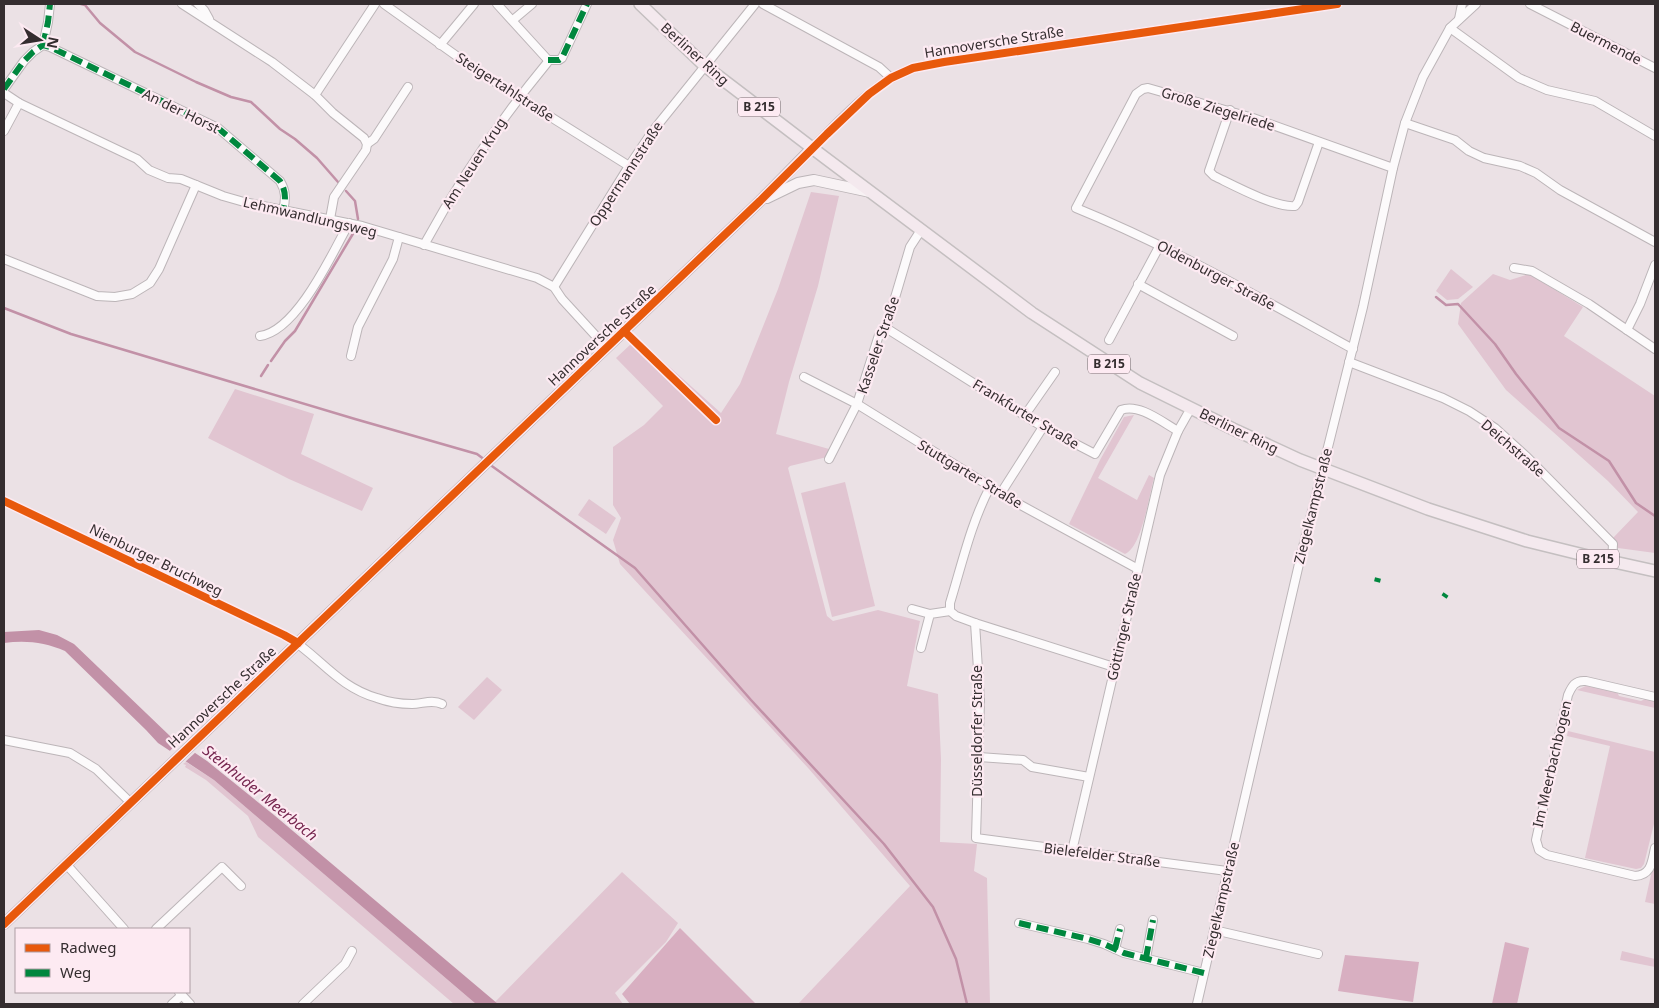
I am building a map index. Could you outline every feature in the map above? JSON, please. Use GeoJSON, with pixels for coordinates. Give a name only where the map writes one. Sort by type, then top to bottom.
{"type":"FeatureCollection","features":[{"type":"Feature","properties":{"kind":"main road","name":"Berliner Ring"},"geometry":{"type":"LineString","coordinates":[[640,4],[705,66],[812,148],[1032,313],[1140,383],[1263,444],[1322,470],[1428,509],[1509,535],[1612,562],[1655,571]]}},
{"type":"Feature","properties":{"kind":"street"},"geometry":{"type":"LineString","coordinates":[[4,89],[24,61],[43,45],[50,4]]}},
{"type":"Feature","properties":{"kind":"street"},"geometry":{"type":"LineString","coordinates":[[182,4],[272,62],[364,138],[367,144],[366,150],[334,197],[330,219]]}},
{"type":"Feature","properties":{"kind":"street"},"geometry":{"type":"LineString","coordinates":[[198,4],[210,21]]}},
{"type":"Feature","properties":{"kind":"street"},"geometry":{"type":"LineString","coordinates":[[315,96],[375,4]]}},
{"type":"Feature","properties":{"kind":"street","name":"Steigertahlstraße"},"geometry":{"type":"LineString","coordinates":[[384,4],[440,45],[518,97],[629,166]]}},
{"type":"Feature","properties":{"kind":"street"},"geometry":{"type":"LineString","coordinates":[[440,45],[474,4]]}},
{"type":"Feature","properties":{"kind":"street"},"geometry":{"type":"LineString","coordinates":[[497,4],[548,60]]}},
{"type":"Feature","properties":{"kind":"street"},"geometry":{"type":"LineString","coordinates":[[513,20],[532,4]]}},
{"type":"Feature","properties":{"kind":"street","name":"Am Neuen Krug"},"geometry":{"type":"LineString","coordinates":[[424,245],[448,200],[518,97],[548,60],[559,60],[562,58],[587,4]]}},
{"type":"Feature","properties":{"kind":"street","name":"Oppermannstraße"},"geometry":{"type":"LineString","coordinates":[[554,287],[652,132],[755,4]]}},
{"type":"Feature","properties":{"kind":"street"},"geometry":{"type":"LineString","coordinates":[[763,4],[879,66],[891,78]]}},
{"type":"Feature","properties":{"kind":"street","name":"Hannoversche Straße"},"geometry":{"type":"LineString","coordinates":[[4,924],[760,201],[857,104],[891,78],[912,68],[944,62],[1289,7],[1337,4]]}},
{"type":"Feature","properties":{"kind":"street"},"geometry":{"type":"LineString","coordinates":[[1459,19],[1462,4]]}},
{"type":"Feature","properties":{"kind":"street","name":"Ziegelkampstraße"},"geometry":{"type":"LineString","coordinates":[[1197,1004],[1405,123],[1423,77],[1450,28],[1476,4]]}},
{"type":"Feature","properties":{"kind":"street","name":"Buermende"},"geometry":{"type":"LineString","coordinates":[[1532,4],[1655,68]]}},
{"type":"Feature","properties":{"kind":"street"},"geometry":{"type":"LineString","coordinates":[[1450,28],[1519,78],[1546,90],[1595,102],[1655,136]]}},
{"type":"Feature","properties":{"kind":"street","name":"An der Horst"},"geometry":{"type":"LineString","coordinates":[[43,45],[218,128],[280,181],[284,188],[286,199],[283,210]]}},
{"type":"Feature","properties":{"kind":"street"},"geometry":{"type":"LineString","coordinates":[[367,144],[374,139],[408,87]]}},
{"type":"Feature","properties":{"kind":"street","name":"Große Ziegelriede"},"geometry":{"type":"LineString","coordinates":[[1076,208],[1139,92],[1148,88],[1230,110],[1393,168]]}},
{"type":"Feature","properties":{"kind":"street","name":"Lehmwandlungsweg"},"geometry":{"type":"LineString","coordinates":[[4,93],[19,103],[137,159],[149,170],[168,178],[181,179],[223,196],[349,223],[537,278],[554,287],[562,299],[606,347]]}},
{"type":"Feature","properties":{"kind":"street"},"geometry":{"type":"LineString","coordinates":[[4,132],[19,103]]}},
{"type":"Feature","properties":{"kind":"street"},"geometry":{"type":"LineString","coordinates":[[1230,110],[1209,170],[1214,176],[1265,199],[1295,206],[1319,142]]}},
{"type":"Feature","properties":{"kind":"street"},"geometry":{"type":"LineString","coordinates":[[1405,123],[1455,140],[1469,151],[1484,158],[1520,166],[1536,173],[1560,190],[1655,242]]}},
{"type":"Feature","properties":{"kind":"street","name":"Berliner Ring"},"geometry":{"type":"LineString","coordinates":[[760,201],[798,183],[814,180],[871,192]]}},
{"type":"Feature","properties":{"kind":"street"},"geometry":{"type":"LineString","coordinates":[[4,259],[97,296],[115,297],[132,294],[150,283],[159,269],[196,185]]}},
{"type":"Feature","properties":{"kind":"street","name":"Oldenburger Straße"},"geometry":{"type":"LineString","coordinates":[[1076,208],[1121,226],[1160,245],[1353,349]]}},
{"type":"Feature","properties":{"kind":"street"},"geometry":{"type":"LineString","coordinates":[[260,336],[266,335],[280,327],[296,313],[316,282],[349,223]]}},
{"type":"Feature","properties":{"kind":"street","name":"Kasseler Straße"},"geometry":{"type":"LineString","coordinates":[[829,459],[857,404],[879,335],[886,328],[910,247],[921,230]]}},
{"type":"Feature","properties":{"kind":"street"},"geometry":{"type":"LineString","coordinates":[[350,356],[358,327],[393,259],[399,238]]}},
{"type":"Feature","properties":{"kind":"street"},"geometry":{"type":"LineString","coordinates":[[1109,340],[1160,245]]}},
{"type":"Feature","properties":{"kind":"street"},"geometry":{"type":"LineString","coordinates":[[1627,330],[1640,304],[1655,265]]}},
{"type":"Feature","properties":{"kind":"street"},"geometry":{"type":"LineString","coordinates":[[1514,268],[1532,271],[1589,304],[1655,349]]}},
{"type":"Feature","properties":{"kind":"street"},"geometry":{"type":"LineString","coordinates":[[1138,284],[1232,336]]}},
{"type":"Feature","properties":{"kind":"street","name":"Frankfurter Straße"},"geometry":{"type":"LineString","coordinates":[[886,328],[1043,427],[1095,454],[1120,410],[1128,407],[1142,411],[1178,431]]}},
{"type":"Feature","properties":{"kind":"street","name":"Deichstraße"},"geometry":{"type":"LineString","coordinates":[[1349,362],[1443,398],[1469,411],[1495,428],[1527,457],[1613,544],[1612,562]]}},
{"type":"Feature","properties":{"kind":"street"},"geometry":{"type":"LineString","coordinates":[[1026,415],[1055,372]]}},
{"type":"Feature","properties":{"kind":"street","name":"Stuttgarter Straße"},"geometry":{"type":"LineString","coordinates":[[804,377],[857,404],[990,487],[1138,568]]}},
{"type":"Feature","properties":{"kind":"street","name":"Göttinger Straße"},"geometry":{"type":"LineString","coordinates":[[1072,851],[1160,475],[1178,431],[1191,408]]}},
{"type":"Feature","properties":{"kind":"street"},"geometry":{"type":"LineString","coordinates":[[1001,493],[1043,427]]}},
{"type":"Feature","properties":{"kind":"street"},"geometry":{"type":"LineString","coordinates":[[950,611],[950,603],[970,536],[983,500],[990,487]]}},
{"type":"Feature","properties":{"kind":"street","name":"Nienburger Bruchweg"},"geometry":{"type":"LineString","coordinates":[[4,501],[284,635],[306,649],[343,682],[364,694],[400,703],[418,704],[432,701],[442,704]]}},
{"type":"Feature","properties":{"kind":"street"},"geometry":{"type":"LineString","coordinates":[[912,609],[930,614],[950,611],[956,616],[975,623],[1114,667]]}},
{"type":"Feature","properties":{"kind":"street"},"geometry":{"type":"LineString","coordinates":[[922,648],[930,614]]}},
{"type":"Feature","properties":{"kind":"street","name":"Düsseldorfer Straße"},"geometry":{"type":"LineString","coordinates":[[975,623],[980,700],[976,838]]}},
{"type":"Feature","properties":{"kind":"street","name":"Im Meerbachbogen"},"geometry":{"type":"LineString","coordinates":[[1655,698],[1586,681],[1574,684],[1568,695],[1536,840],[1539,850],[1547,855],[1635,876],[1642,875],[1649,870],[1655,848]]}},
{"type":"Feature","properties":{"kind":"street"},"geometry":{"type":"LineString","coordinates":[[4,740],[70,753],[96,769],[130,802]]}},
{"type":"Feature","properties":{"kind":"street"},"geometry":{"type":"LineString","coordinates":[[979,756],[1023,760],[1032,767],[1089,777]]}},
{"type":"Feature","properties":{"kind":"street","name":"Bielefelder Straße"},"geometry":{"type":"LineString","coordinates":[[976,838],[1228,871]]}},
{"type":"Feature","properties":{"kind":"street"},"geometry":{"type":"LineString","coordinates":[[66,864],[123,928]]}},
{"type":"Feature","properties":{"kind":"street"},"geometry":{"type":"LineString","coordinates":[[157,928],[222,868],[240,886]]}},
{"type":"Feature","properties":{"kind":"street"},"geometry":{"type":"LineString","coordinates":[[1146,958],[1154,920]]}},
{"type":"Feature","properties":{"kind":"street"},"geometry":{"type":"LineString","coordinates":[[1019,924],[1088,939],[1124,953],[1204,973]]}},
{"type":"Feature","properties":{"kind":"street"},"geometry":{"type":"LineString","coordinates":[[1115,949],[1120,929]]}},
{"type":"Feature","properties":{"kind":"street"},"geometry":{"type":"LineString","coordinates":[[1214,930],[1318,954]]}},
{"type":"Feature","properties":{"kind":"street"},"geometry":{"type":"LineString","coordinates":[[303,1004],[345,964],[352,951]]}},
{"type":"Feature","properties":{"kind":"street"},"geometry":{"type":"LineString","coordinates":[[172,1004],[181,993],[190,1004]]}},
{"type":"Feature","properties":{"kind":"shaded area"},"geometry":{"type":"Polygon","coordinates":[[[811,192],[839,196],[818,286],[789,382],[776,434],[829,449],[827,457],[788,468],[827,616],[833,621],[878,610],[920,621],[907,686],[938,694],[941,759],[940,842],[977,844],[974,871],[987,878],[990,1004],[798,1004],[910,886],[809,769],[620,564],[613,540],[621,518],[613,505],[613,447],[644,425],[663,406],[616,358],[631,344],[635,336],[721,413],[740,384],[778,289],[811,192]]]}},
{"type":"Feature","properties":{"kind":"shaded area"},"geometry":{"type":"Polygon","coordinates":[[[1451,269],[1473,287],[1458,299],[1447,300],[1436,291],[1451,269]]]}},
{"type":"Feature","properties":{"kind":"shaded area"},"geometry":{"type":"Polygon","coordinates":[[[1493,274],[1510,280],[1529,274],[1583,307],[1564,336],[1655,396],[1655,553],[1618,548],[1612,539],[1638,512],[1608,481],[1506,390],[1458,324],[1461,303],[1493,274]]]}},
{"type":"Feature","properties":{"kind":"shaded area"},"geometry":{"type":"Polygon","coordinates":[[[235,389],[314,414],[301,454],[373,488],[362,511],[289,479],[208,438],[235,389]]]}},
{"type":"Feature","properties":{"kind":"shaded area"},"geometry":{"type":"Polygon","coordinates":[[[1134,415],[1098,478],[1137,500],[1149,475],[1154,478],[1136,542],[1125,554],[1069,524],[1100,460],[1124,417],[1134,415]]]}},
{"type":"Feature","properties":{"kind":"shaded area"},"geometry":{"type":"Polygon","coordinates":[[[845,482],[875,606],[832,617],[801,493],[845,482]]]}},
{"type":"Feature","properties":{"kind":"shaded area"},"geometry":{"type":"Polygon","coordinates":[[[589,499],[616,518],[606,534],[578,515],[589,499]]]}},
{"type":"Feature","properties":{"kind":"shaded area"},"geometry":{"type":"Polygon","coordinates":[[[39,630],[57,635],[74,644],[170,736],[207,761],[274,815],[498,1004],[476,1004],[214,780],[158,743],[65,651],[35,642],[4,643],[4,632],[39,630]]]}},
{"type":"Feature","properties":{"kind":"shaded area"},"geometry":{"type":"Polygon","coordinates":[[[487,677],[502,690],[474,720],[458,707],[487,677]]]}},
{"type":"Feature","properties":{"kind":"shaded area"},"geometry":{"type":"Polygon","coordinates":[[[1588,685],[1617,692],[1619,696],[1641,701],[1645,699],[1655,701],[1655,708],[1577,690],[1588,685]]]}},
{"type":"Feature","properties":{"kind":"shaded area"},"geometry":{"type":"Polygon","coordinates":[[[1568,731],[1655,752],[1655,820],[1644,864],[1641,868],[1636,869],[1585,858],[1610,746],[1567,736],[1568,731]]]}},
{"type":"Feature","properties":{"kind":"shaded area"},"geometry":{"type":"Polygon","coordinates":[[[186,762],[214,780],[476,1004],[454,1004],[258,837],[248,816],[206,780],[185,767],[186,765],[183,764],[186,762]]]}},
{"type":"Feature","properties":{"kind":"shaded area"},"geometry":{"type":"Polygon","coordinates":[[[1655,857],[1655,904],[1645,902],[1655,857]]]}},
{"type":"Feature","properties":{"kind":"shaded area"},"geometry":{"type":"Polygon","coordinates":[[[622,872],[678,923],[666,942],[615,993],[623,1004],[498,1004],[495,1002],[622,872]]]}},
{"type":"Feature","properties":{"kind":"shaded area"},"geometry":{"type":"Polygon","coordinates":[[[680,928],[756,1004],[630,1004],[622,994],[680,928]]]}},
{"type":"Feature","properties":{"kind":"shaded area"},"geometry":{"type":"Polygon","coordinates":[[[1505,942],[1529,948],[1517,1004],[1492,1004],[1505,942]]]}},
{"type":"Feature","properties":{"kind":"shaded area"},"geometry":{"type":"Polygon","coordinates":[[[1622,951],[1655,959],[1655,967],[1620,960],[1622,951]]]}},
{"type":"Feature","properties":{"kind":"shaded area"},"geometry":{"type":"Polygon","coordinates":[[[1345,955],[1419,962],[1413,1002],[1338,991],[1345,955]]]}},
{"type":"Feature","properties":{"kind":"pier"},"geometry":{"type":"Polygon","coordinates":[[[180,740],[197,751],[184,763],[168,753],[180,740]]]}},
{"type":"Feature","properties":{"kind":"waterway"},"geometry":{"type":"LineString","coordinates":[[81,4],[85,5],[100,23],[135,52],[196,82],[231,97],[251,102],[280,129],[317,158],[338,182]]}},
{"type":"Feature","properties":{"kind":"waterway"},"geometry":{"type":"LineString","coordinates":[[346,191],[355,201],[358,219]]}},
{"type":"Feature","properties":{"kind":"waterway"},"geometry":{"type":"LineString","coordinates":[[271,361],[285,341],[295,331],[354,232]]}},
{"type":"Feature","properties":{"kind":"waterway"},"geometry":{"type":"LineString","coordinates":[[1436,297],[1446,305],[1458,304],[1495,344],[1559,428],[1609,461],[1636,503],[1655,516]]}},
{"type":"Feature","properties":{"kind":"waterway"},"geometry":{"type":"LineString","coordinates":[[4,308],[71,334],[477,454],[485,460]]}},
{"type":"Feature","properties":{"kind":"waterway"},"geometry":{"type":"LineString","coordinates":[[261,376],[268,365]]}},
{"type":"Feature","properties":{"kind":"waterway"},"geometry":{"type":"LineString","coordinates":[[489,464],[635,568],[751,700],[884,844],[933,907],[956,959],[967,1004]]}},
{"type":"Feature","properties":{"kind":"marked path"},"geometry":{"type":"LineString","coordinates":[[43,45],[50,4]]}},
{"type":"Feature","properties":{"kind":"marked path"},"geometry":{"type":"LineString","coordinates":[[548,60],[559,60],[562,58],[587,4]]}},
{"type":"Feature","properties":{"kind":"marked path"},"geometry":{"type":"LineString","coordinates":[[4,89],[24,61],[33,52],[43,45],[50,47],[218,128],[280,181],[285,195],[283,210]]}},
{"type":"Feature","properties":{"kind":"marked path"},"geometry":{"type":"LineString","coordinates":[[1377,582],[1378,578]]}},
{"type":"Feature","properties":{"kind":"marked path"},"geometry":{"type":"LineString","coordinates":[[1146,958],[1153,920]]}},
{"type":"Feature","properties":{"kind":"marked path"},"geometry":{"type":"LineString","coordinates":[[1019,923],[1088,939],[1124,953],[1204,973]]}},
{"type":"Feature","properties":{"kind":"marked path"},"geometry":{"type":"LineString","coordinates":[[1115,949],[1120,929]]}},
{"type":"Feature","properties":{"kind":"cycle path"},"geometry":{"type":"LineString","coordinates":[[4,924],[760,201],[827,134],[869,94],[891,78],[913,68],[944,62],[1337,4]]}},
{"type":"Feature","properties":{"kind":"cycle path"},"geometry":{"type":"LineString","coordinates":[[624,331],[716,420]]}},
{"type":"Feature","properties":{"kind":"cycle path"},"geometry":{"type":"LineString","coordinates":[[4,501],[298,643]]}},
{"type":"Feature","properties":{"kind":"water label","name":"Steinhuder Meerbach"},"geometry":{"type":"Point","coordinates":[260,793]}}]}
